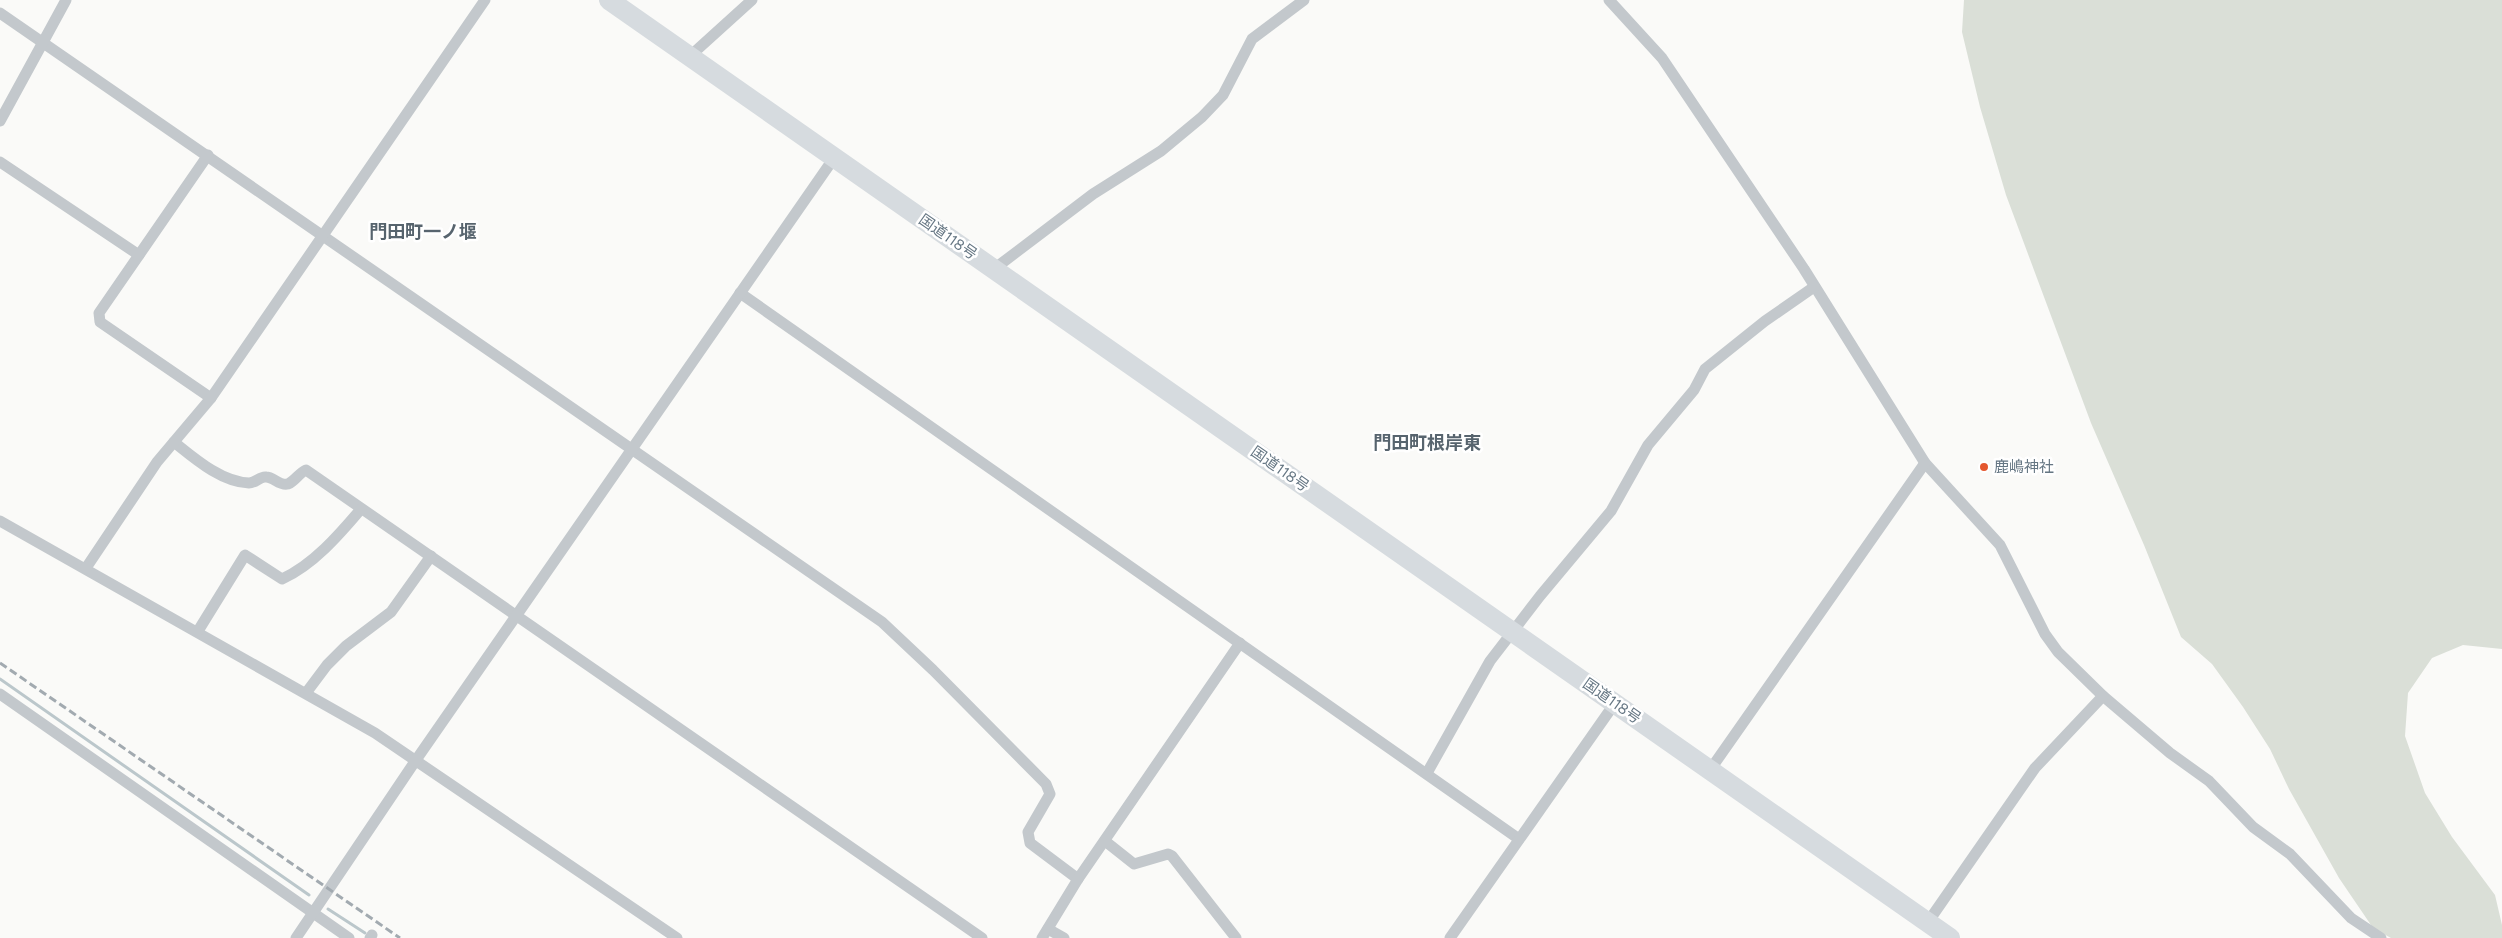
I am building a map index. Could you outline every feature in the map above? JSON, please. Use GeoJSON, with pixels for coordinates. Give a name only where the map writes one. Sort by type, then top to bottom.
{"type":"FeatureCollection","features":[{"type":"Feature","properties":{"kind":"highway","name":"国道118号"},"geometry":{"type":"LineString","coordinates":[[609,0],[1950,938]]}},
{"type":"Feature","properties":{"kind":"street"},"geometry":{"type":"LineString","coordinates":[[0,121],[66,0]]}},
{"type":"Feature","properties":{"kind":"street"},"geometry":{"type":"LineString","coordinates":[[86,568],[157,462],[211,398],[485,0]]}},
{"type":"Feature","properties":{"kind":"street"},"geometry":{"type":"LineString","coordinates":[[690,57],[752,0]]}},
{"type":"Feature","properties":{"kind":"street"},"geometry":{"type":"LineString","coordinates":[[994,269],[1094,194],[1161,151],[1202,117],[1223,95],[1252,39],[1304,0]]}},
{"type":"Feature","properties":{"kind":"street"},"geometry":{"type":"LineString","coordinates":[[1609,0],[1662,58],[1814,287],[1926,463],[2000,545],[2045,634],[2058,652],[2103,696],[2170,752],[2209,781],[2254,827],[2290,854],[2351,918],[2381,938]]}},
{"type":"Feature","properties":{"kind":"street"},"geometry":{"type":"LineString","coordinates":[[0,13],[882,622],[934,670],[1046,784],[1050,794],[1028,832],[1030,843],[1078,879]]}},
{"type":"Feature","properties":{"kind":"street"},"geometry":{"type":"LineString","coordinates":[[208,155],[99,313],[100,322],[211,398]]}},
{"type":"Feature","properties":{"kind":"street"},"geometry":{"type":"LineString","coordinates":[[296,938],[416,760],[834,158]]}},
{"type":"Feature","properties":{"kind":"street"},"geometry":{"type":"LineString","coordinates":[[0,162],[139,255]]}},
{"type":"Feature","properties":{"kind":"street"},"geometry":{"type":"LineString","coordinates":[[1427,773],[1490,661],[1611,511],[1648,445],[1694,390],[1705,370],[1765,321],[1814,287]]}},
{"type":"Feature","properties":{"kind":"street"},"geometry":{"type":"LineString","coordinates":[[740,293],[1519,838]]}},
{"type":"Feature","properties":{"kind":"street"},"geometry":{"type":"LineString","coordinates":[[174,442],[212,469],[247,483],[255,482],[268,476],[283,485],[290,483],[306,470],[518,614],[982,938]]}},
{"type":"Feature","properties":{"kind":"street"},"geometry":{"type":"LineString","coordinates":[[1710,770],[1926,463]]}},
{"type":"Feature","properties":{"kind":"street"},"geometry":{"type":"LineString","coordinates":[[198,631],[229,577],[245,555],[282,579],[292,574],[340,534],[361,509]]}},
{"type":"Feature","properties":{"kind":"street"},"geometry":{"type":"LineString","coordinates":[[0,521],[306,693],[416,760],[677,938]]}},
{"type":"Feature","properties":{"kind":"street"},"geometry":{"type":"LineString","coordinates":[[306,693],[326,665],[346,646],[391,612],[431,556]]}},
{"type":"Feature","properties":{"kind":"street"},"geometry":{"type":"LineString","coordinates":[[1064,938],[1045,934],[1078,879],[1240,643]]}},
{"type":"Feature","properties":{"kind":"street"},"geometry":{"type":"LineString","coordinates":[[0,694],[349,938]]}},
{"type":"Feature","properties":{"kind":"street"},"geometry":{"type":"LineString","coordinates":[[1928,922],[2035,768],[2103,696]]}},
{"type":"Feature","properties":{"kind":"street"},"geometry":{"type":"LineString","coordinates":[[1450,938],[1614,703]]}},
{"type":"Feature","properties":{"kind":"street"},"geometry":{"type":"LineString","coordinates":[[1105,841],[1134,864],[1168,854],[1172,856],[1236,938]]}},
{"type":"Feature","properties":{"kind":"shaded area"},"geometry":{"type":"Polygon","coordinates":[[[1964,0],[2502,0],[2502,649],[2463,645],[2432,658],[2408,693],[2405,736],[2425,793],[2452,837],[2495,895],[2502,925],[2502,938],[2391,938],[2373,928],[2339,878],[2289,789],[2270,749],[2243,707],[2212,664],[2181,637],[2144,545],[2091,423],[2006,195],[1980,107],[1962,32],[1964,0]]]}},
{"type":"Feature","properties":{"kind":"waterway"},"geometry":{"type":"LineString","coordinates":[[0,679],[309,895]]}},
{"type":"Feature","properties":{"kind":"waterway"},"geometry":{"type":"LineString","coordinates":[[328,909],[365,933]]}},
{"type":"Feature","properties":{"kind":"railway"},"geometry":{"type":"LineString","coordinates":[[0,663],[400,938]]}},
{"type":"Feature","properties":{"kind":"place","name":"鹿嶋神社"},"geometry":{"type":"Point","coordinates":[1984,467]}},
{"type":"Feature","properties":{"kind":"district","name":"門田町一ノ堰"},"geometry":{"type":"Point","coordinates":[423,232]}},
{"type":"Feature","properties":{"kind":"district","name":"門田町根岸東"},"geometry":{"type":"Point","coordinates":[1427,443]}}]}
